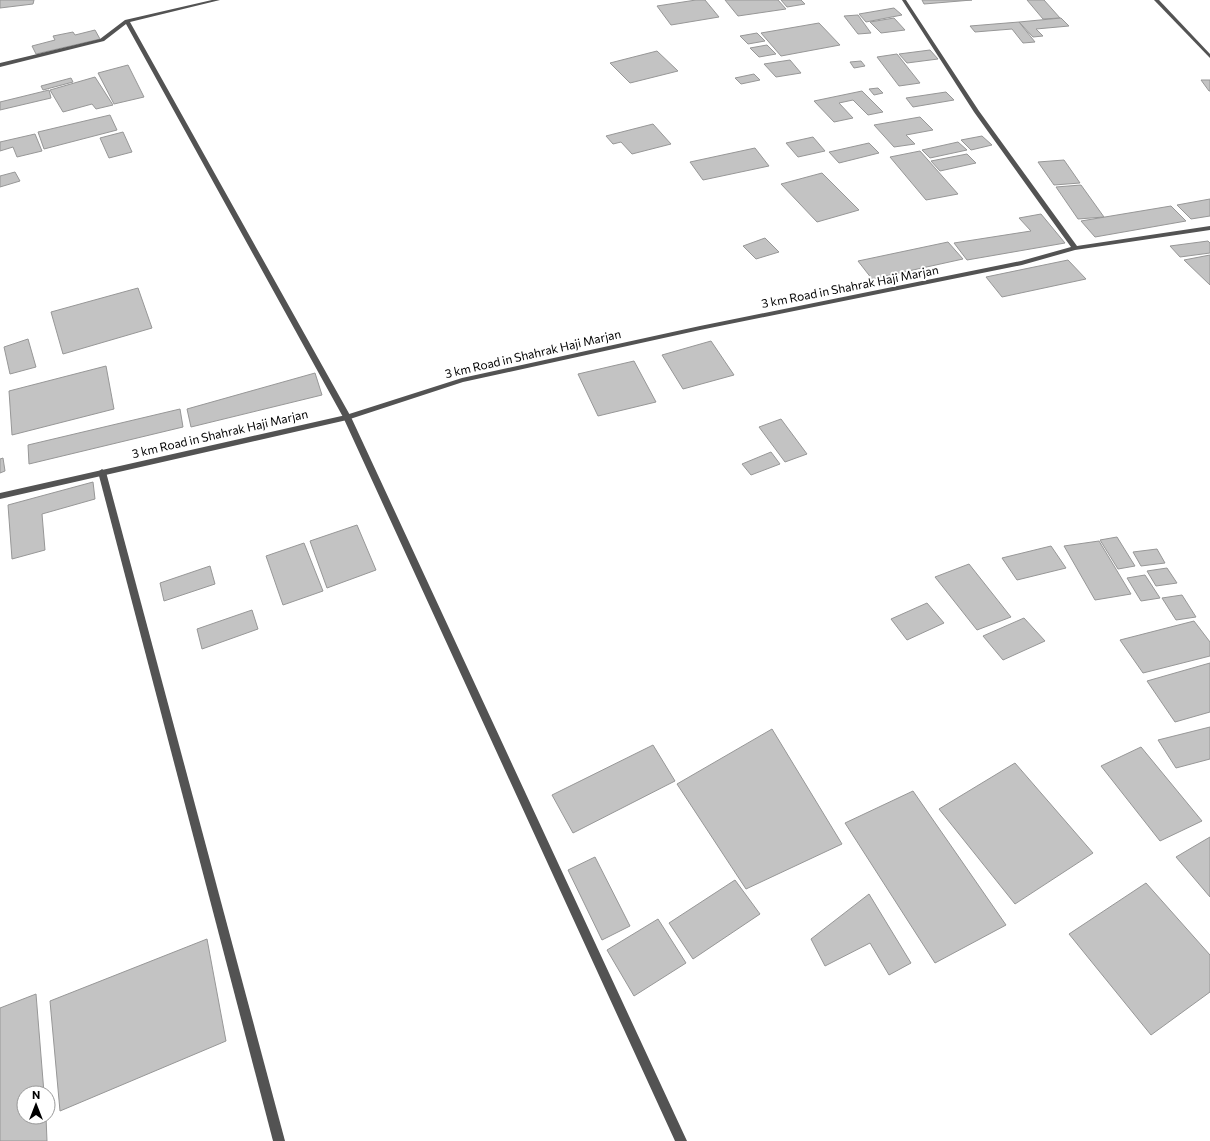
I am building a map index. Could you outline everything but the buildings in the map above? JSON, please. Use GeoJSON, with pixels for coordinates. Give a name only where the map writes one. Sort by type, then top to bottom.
{"type":"FeatureCollection","features":[{"type":"Feature","properties":{"kind":"street"},"geometry":{"type":"LineString","coordinates":[[0,65],[102,40],[127,21],[218,0]]}},
{"type":"Feature","properties":{"kind":"street"},"geometry":{"type":"LineString","coordinates":[[904,0],[977,112],[1075,248]]}},
{"type":"Feature","properties":{"kind":"street"},"geometry":{"type":"LineString","coordinates":[[1156,0],[1210,57]]}},
{"type":"Feature","properties":{"kind":"street"},"geometry":{"type":"LineString","coordinates":[[127,21],[347,417],[681,1141]]}},
{"type":"Feature","properties":{"kind":"street","name":"3 km Road in Shahrak Haji Marjan"},"geometry":{"type":"LineString","coordinates":[[0,496],[347,417],[462,380],[700,328],[1022,263],[1075,248],[1210,228]]}},
{"type":"Feature","properties":{"kind":"street"},"geometry":{"type":"LineString","coordinates":[[102,472],[279,1141]]}}]}
